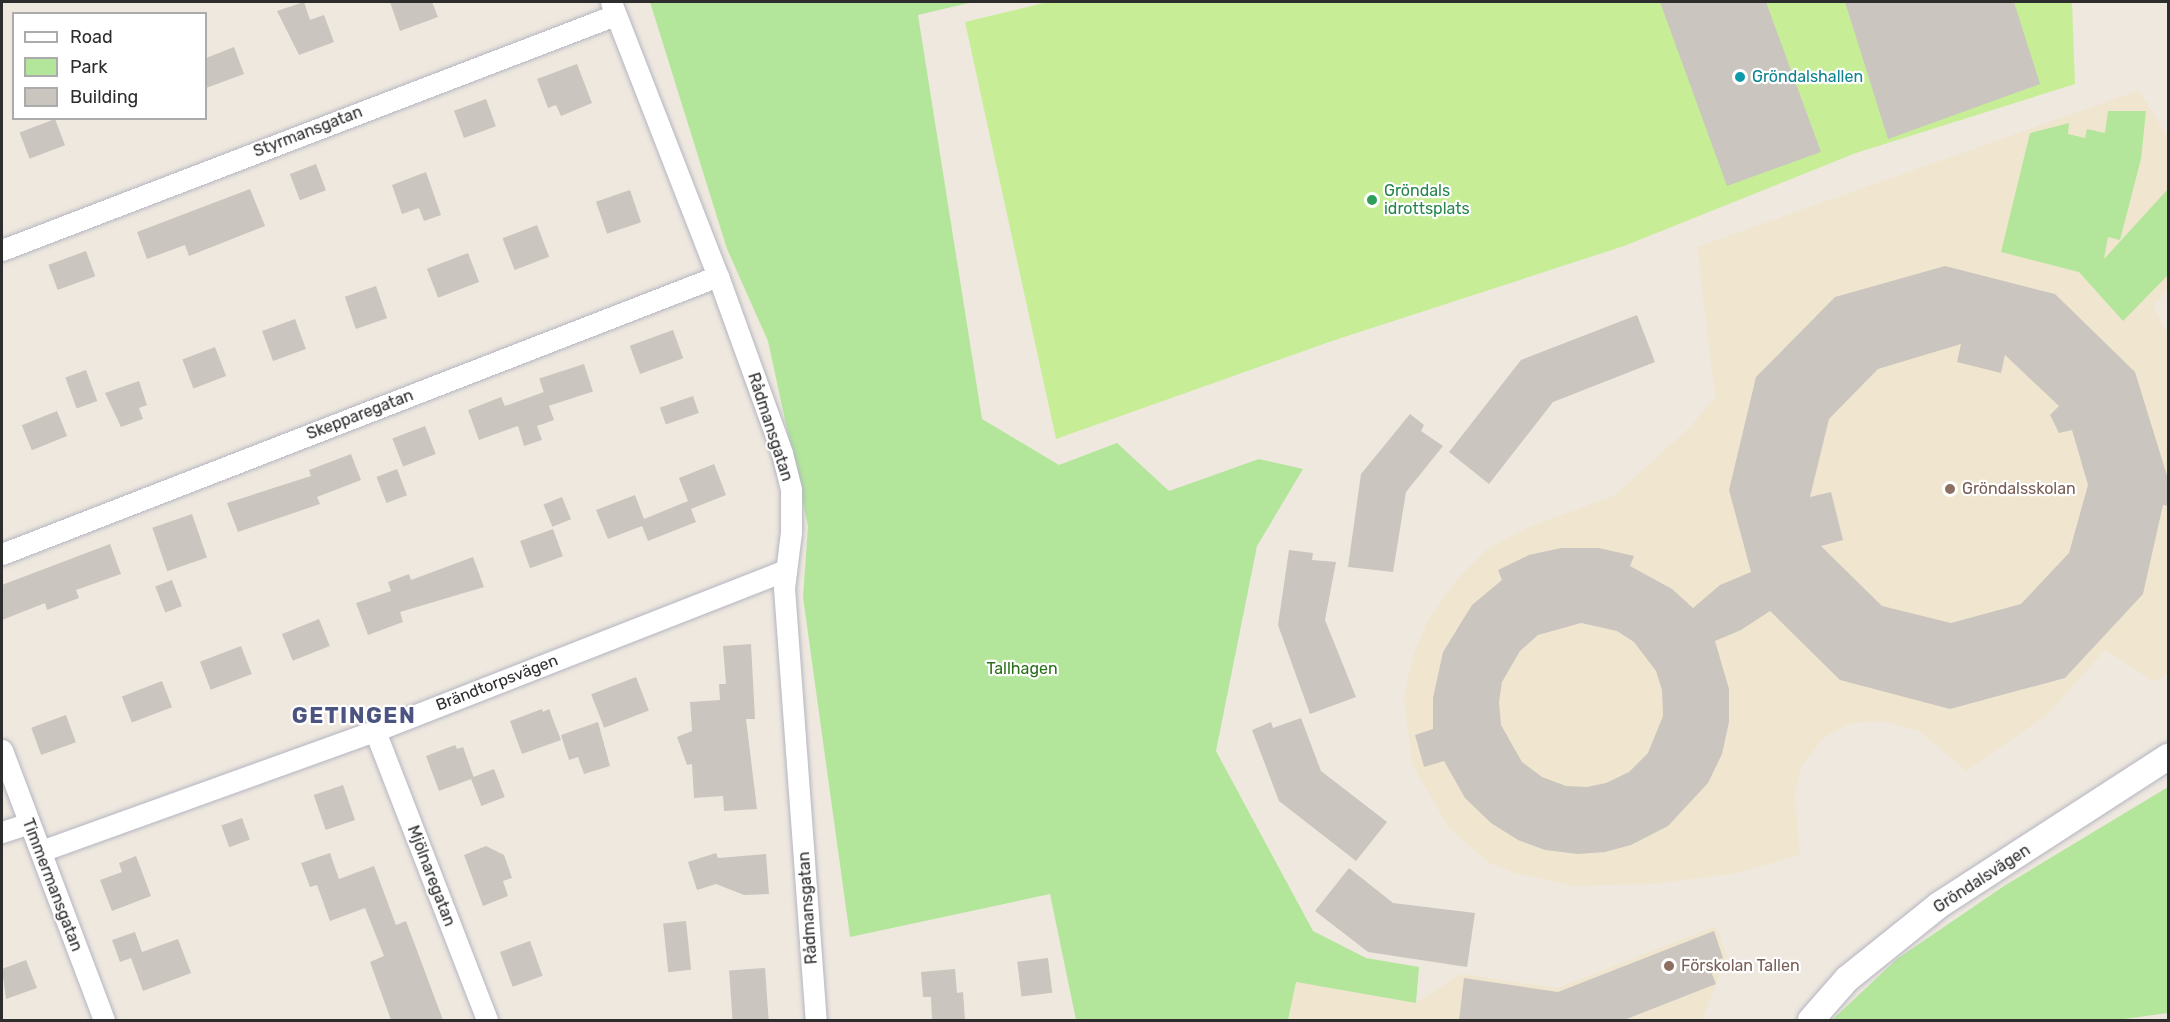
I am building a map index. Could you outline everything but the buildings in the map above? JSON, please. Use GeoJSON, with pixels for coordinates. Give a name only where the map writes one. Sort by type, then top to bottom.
{"type":"FeatureCollection","features":[{"type":"Feature","properties":{"kind":"street","name":"Styrmansgatan"},"geometry":{"type":"LineString","coordinates":[[2,250],[613,8]]}},
{"type":"Feature","properties":{"kind":"street","name":"Rådmansgatan"},"geometry":{"type":"LineString","coordinates":[[613,8],[717,276],[782,453],[788,481],[791,532],[783,571],[816,1020]]}},
{"type":"Feature","properties":{"kind":"street","name":"Skepparegatan"},"geometry":{"type":"LineString","coordinates":[[2,554],[717,276]]}},
{"type":"Feature","properties":{"kind":"street","name":"Brändtorpsvägen"},"geometry":{"type":"LineString","coordinates":[[41,851],[375,731],[783,571]]}},
{"type":"Feature","properties":{"kind":"street","name":"Mjölnaregatan"},"geometry":{"type":"LineString","coordinates":[[375,731],[487,1020]]}},
{"type":"Feature","properties":{"kind":"street","name":"Timmermansgatan"},"geometry":{"type":"LineString","coordinates":[[2,750],[104,1020]]}},
{"type":"Feature","properties":{"kind":"street","name":"Gröndalsvägen"},"geometry":{"type":"LineString","coordinates":[[1811,1020],[1847,979],[1939,906],[2169,757]]}},
{"type":"Feature","properties":{"kind":"street"},"geometry":{"type":"LineString","coordinates":[[2,832],[29,824]]}},
{"type":"Feature","properties":{"kind":"shaded area"},"geometry":{"type":"Polygon","coordinates":[[[2139,90],[2168,137],[2168,289],[2153,305],[2168,336],[2168,673],[2154,682],[2105,650],[2047,715],[1966,771],[1919,731],[1882,721],[1849,724],[1823,738],[1802,766],[1795,794],[1800,855],[1737,873],[1654,884],[1574,886],[1514,873],[1488,862],[1448,827],[1412,764],[1404,697],[1413,655],[1428,620],[1458,578],[1486,550],[1526,528],[1615,495],[1689,428],[1715,397],[1697,247],[2139,90]]]}},
{"type":"Feature","properties":{"kind":"shaded area","name":"Förskolan Tallen"},"geometry":{"type":"Polygon","coordinates":[[[1716,926],[1727,957],[1702,1020],[1288,1020],[1296,982],[1416,1003],[1461,974],[1557,988],[1716,926]]]}},
{"type":"Feature","properties":{"kind":"green space","name":"Tallhagen"},"geometry":{"type":"Polygon","coordinates":[[[650,2],[973,2],[918,15],[982,419],[1059,465],[1117,443],[1169,491],[1259,459],[1303,469],[1257,546],[1216,751],[1313,931],[1366,958],[1419,967],[1416,1003],[1296,982],[1288,1020],[1076,1020],[1050,894],[850,937],[803,597],[808,526],[768,341],[727,249],[650,2]]]}},
{"type":"Feature","properties":{"kind":"green space","name":"Gröndals idrottsplats"},"geometry":{"type":"Polygon","coordinates":[[[1048,2],[2072,2],[2075,84],[1856,153],[1624,246],[1335,340],[1056,439],[965,22],[1048,2]]]}},
{"type":"Feature","properties":{"kind":"green space"},"geometry":{"type":"Polygon","coordinates":[[[2108,111],[2146,111],[2141,159],[2120,240],[2108,237],[2104,259],[2168,189],[2168,275],[2123,321],[2079,272],[2001,252],[2030,133],[2069,123],[2068,134],[2085,138],[2087,129],[2105,133],[2108,111]]]}},
{"type":"Feature","properties":{"kind":"green space"},"geometry":{"type":"Polygon","coordinates":[[[2168,787],[2168,1013],[2117,1020],[1832,1020],[1897,959],[2004,886],[2168,787]]]}},
{"type":"Feature","properties":{"kind":"place","name":"Gröndalshallen"},"geometry":{"type":"Point","coordinates":[1740,77]}},
{"type":"Feature","properties":{"kind":"place","name":"Gröndals idrottsplats"},"geometry":{"type":"Point","coordinates":[1372,200]}},
{"type":"Feature","properties":{"kind":"place","name":"Gröndalsskolan"},"geometry":{"type":"Point","coordinates":[1950,489]}},
{"type":"Feature","properties":{"kind":"place","name":"Förskolan Tallen"},"geometry":{"type":"Point","coordinates":[1669,966]}},
{"type":"Feature","properties":{"kind":"district","name":"GETINGEN"},"geometry":{"type":"Point","coordinates":[354,716]}}]}
